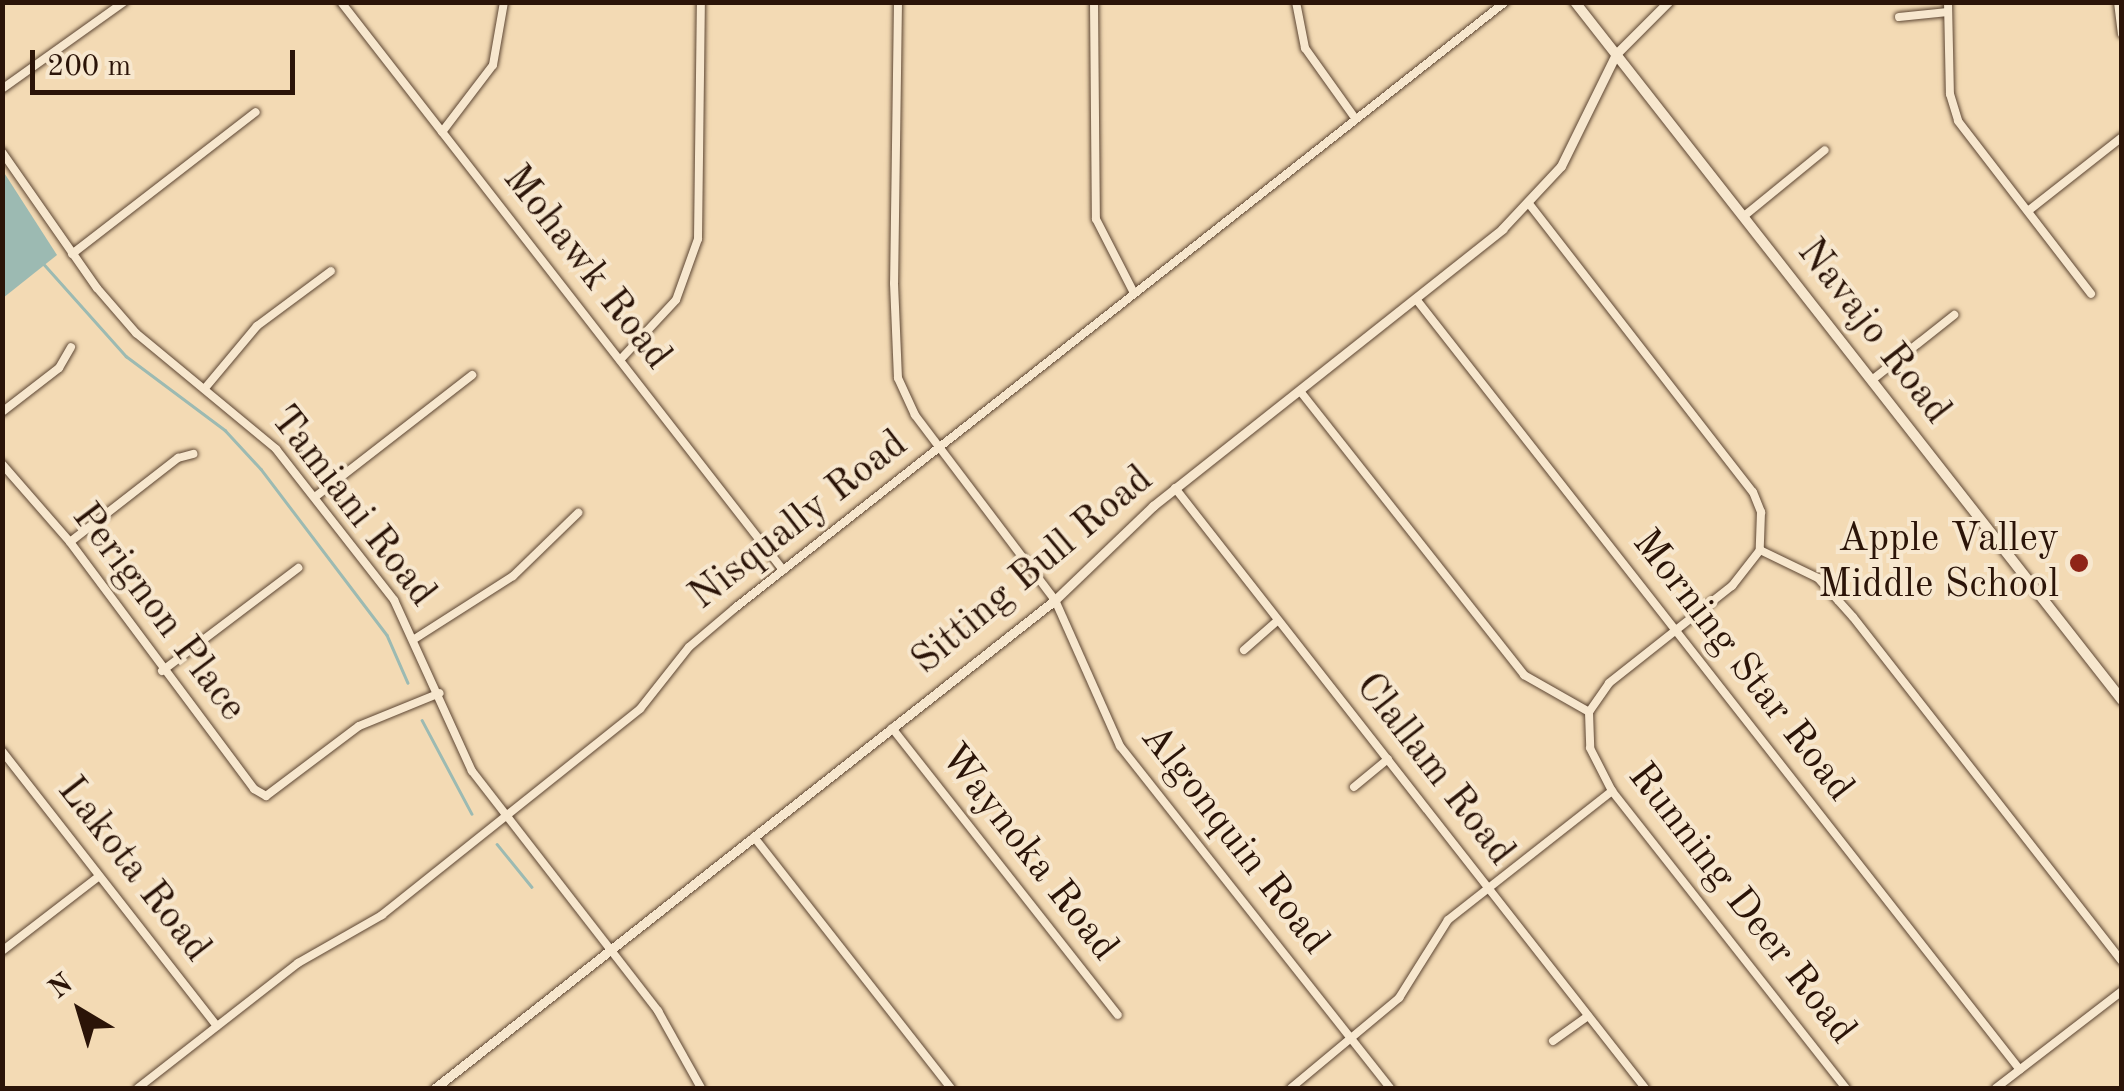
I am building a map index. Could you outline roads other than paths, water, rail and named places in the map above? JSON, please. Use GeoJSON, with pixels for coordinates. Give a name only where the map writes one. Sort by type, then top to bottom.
{"type":"FeatureCollection","features":[{"type":"Feature","properties":{"kind":"main road","name":"Navajo Road"},"geometry":{"type":"LineString","coordinates":[[1575,2],[2122,700]]}},
{"type":"Feature","properties":{"kind":"street"},"geometry":{"type":"LineString","coordinates":[[2,89],[124,2]]}},
{"type":"Feature","properties":{"kind":"street","name":"Mohawk Road"},"geometry":{"type":"LineString","coordinates":[[341,2],[783,570]]}},
{"type":"Feature","properties":{"kind":"street"},"geometry":{"type":"LineString","coordinates":[[442,132],[493,65],[504,2]]}},
{"type":"Feature","properties":{"kind":"street"},"geometry":{"type":"LineString","coordinates":[[620,360],[676,300],[698,239],[701,2]]}},
{"type":"Feature","properties":{"kind":"street","name":"Algonquin Road"},"geometry":{"type":"LineString","coordinates":[[898,2],[898,378],[938,449],[1055,600],[1120,746],[1390,1088]]}},
{"type":"Feature","properties":{"kind":"street"},"geometry":{"type":"LineString","coordinates":[[1094,2],[1096,219],[1134,293]]}},
{"type":"Feature","properties":{"kind":"street"},"geometry":{"type":"LineString","coordinates":[[1296,2],[1306,48],[1355,118]]}},
{"type":"Feature","properties":{"kind":"street","name":"Nisqually Road"},"geometry":{"type":"LineString","coordinates":[[138,1088],[298,963],[382,915],[640,709],[689,648],[783,570],[1504,2]]}},
{"type":"Feature","properties":{"kind":"street"},"geometry":{"type":"LineString","coordinates":[[1616,54],[1668,2]]}},
{"type":"Feature","properties":{"kind":"street"},"geometry":{"type":"LineString","coordinates":[[2118,2],[2122,34]]}},
{"type":"Feature","properties":{"kind":"street"},"geometry":{"type":"LineString","coordinates":[[1900,17],[1948,7],[1950,94],[1958,120],[2091,294]]}},
{"type":"Feature","properties":{"kind":"street","name":"Sitting Bull Road"},"geometry":{"type":"LineString","coordinates":[[435,1088],[1055,600],[1175,488],[1530,205],[1571,150],[1616,54]]}},
{"type":"Feature","properties":{"kind":"street"},"geometry":{"type":"LineString","coordinates":[[72,254],[256,112]]}},
{"type":"Feature","properties":{"kind":"street"},"geometry":{"type":"LineString","coordinates":[[2028,212],[2122,138]]}},
{"type":"Feature","properties":{"kind":"street"},"geometry":{"type":"LineString","coordinates":[[1744,216],[1825,150]]}},
{"type":"Feature","properties":{"kind":"street","name":"Tamiani Road"},"geometry":{"type":"LineString","coordinates":[[2,152],[72,254],[136,333],[206,387],[276,449],[315,497],[416,638],[464,754],[506,816],[612,950],[682,1048],[701,1088]]}},
{"type":"Feature","properties":{"kind":"street"},"geometry":{"type":"LineString","coordinates":[[1300,391],[1524,675],[1589,712],[1609,683],[1732,586],[1760,550],[1761,512],[1753,492],[1530,205]]}},
{"type":"Feature","properties":{"kind":"street"},"geometry":{"type":"LineString","coordinates":[[206,387],[258,326],[331,271]]}},
{"type":"Feature","properties":{"kind":"street","name":"Morning Star Road"},"geometry":{"type":"LineString","coordinates":[[1416,299],[2020,1070]]}},
{"type":"Feature","properties":{"kind":"street"},"geometry":{"type":"LineString","coordinates":[[1872,380],[1954,315]]}},
{"type":"Feature","properties":{"kind":"street"},"geometry":{"type":"LineString","coordinates":[[2,412],[59,368],[71,348]]}},
{"type":"Feature","properties":{"kind":"street"},"geometry":{"type":"LineString","coordinates":[[315,497],[472,375]]}},
{"type":"Feature","properties":{"kind":"street"},"geometry":{"type":"LineString","coordinates":[[70,542],[178,458],[193,454]]}},
{"type":"Feature","properties":{"kind":"street","name":"Perignon Place"},"geometry":{"type":"LineString","coordinates":[[2,464],[70,542],[162,671],[254,789],[266,796],[360,726],[440,693]]}},
{"type":"Feature","properties":{"kind":"street","name":"Clallam Road"},"geometry":{"type":"LineString","coordinates":[[1175,488],[1645,1088]]}},
{"type":"Feature","properties":{"kind":"street"},"geometry":{"type":"LineString","coordinates":[[416,638],[513,576],[578,513]]}},
{"type":"Feature","properties":{"kind":"street"},"geometry":{"type":"LineString","coordinates":[[1760,550],[1818,578],[1853,616],[2122,961]]}},
{"type":"Feature","properties":{"kind":"street"},"geometry":{"type":"LineString","coordinates":[[162,671],[298,568]]}},
{"type":"Feature","properties":{"kind":"street"},"geometry":{"type":"LineString","coordinates":[[1244,650],[1277,620]]}},
{"type":"Feature","properties":{"kind":"street","name":"Running Deer Road"},"geometry":{"type":"LineString","coordinates":[[1589,712],[1590,748],[1612,790],[1846,1088]]}},
{"type":"Feature","properties":{"kind":"street","name":"Waynoka Road"},"geometry":{"type":"LineString","coordinates":[[892,728],[1118,1015]]}},
{"type":"Feature","properties":{"kind":"street","name":"Lakota Road"},"geometry":{"type":"LineString","coordinates":[[2,751],[216,1026]]}},
{"type":"Feature","properties":{"kind":"street"},"geometry":{"type":"LineString","coordinates":[[1354,787],[1388,759]]}},
{"type":"Feature","properties":{"kind":"street"},"geometry":{"type":"LineString","coordinates":[[1291,1088],[1400,998],[1448,920],[1612,790]]}},
{"type":"Feature","properties":{"kind":"street"},"geometry":{"type":"LineString","coordinates":[[754,837],[951,1088]]}},
{"type":"Feature","properties":{"kind":"street"},"geometry":{"type":"LineString","coordinates":[[2,951],[98,877]]}},
{"type":"Feature","properties":{"kind":"street"},"geometry":{"type":"LineString","coordinates":[[1996,1088],[2122,991]]}},
{"type":"Feature","properties":{"kind":"street"},"geometry":{"type":"LineString","coordinates":[[1553,1041],[1588,1016]]}},
{"type":"Feature","properties":{"kind":"water"},"geometry":{"type":"Polygon","coordinates":[[[3,171],[57,255],[3,298],[3,171]]]}},
{"type":"Feature","properties":{"kind":"waterway"},"geometry":{"type":"LineString","coordinates":[[43,263],[126,356],[225,430],[261,469],[387,635],[408,683]]}},
{"type":"Feature","properties":{"kind":"waterway"},"geometry":{"type":"LineString","coordinates":[[422,720],[472,814]]}},
{"type":"Feature","properties":{"kind":"waterway"},"geometry":{"type":"LineString","coordinates":[[497,844],[532,887]]}},
{"type":"Feature","properties":{"kind":"place","name":"Apple Valley Middle School"},"geometry":{"type":"Point","coordinates":[2079,563]}}]}
